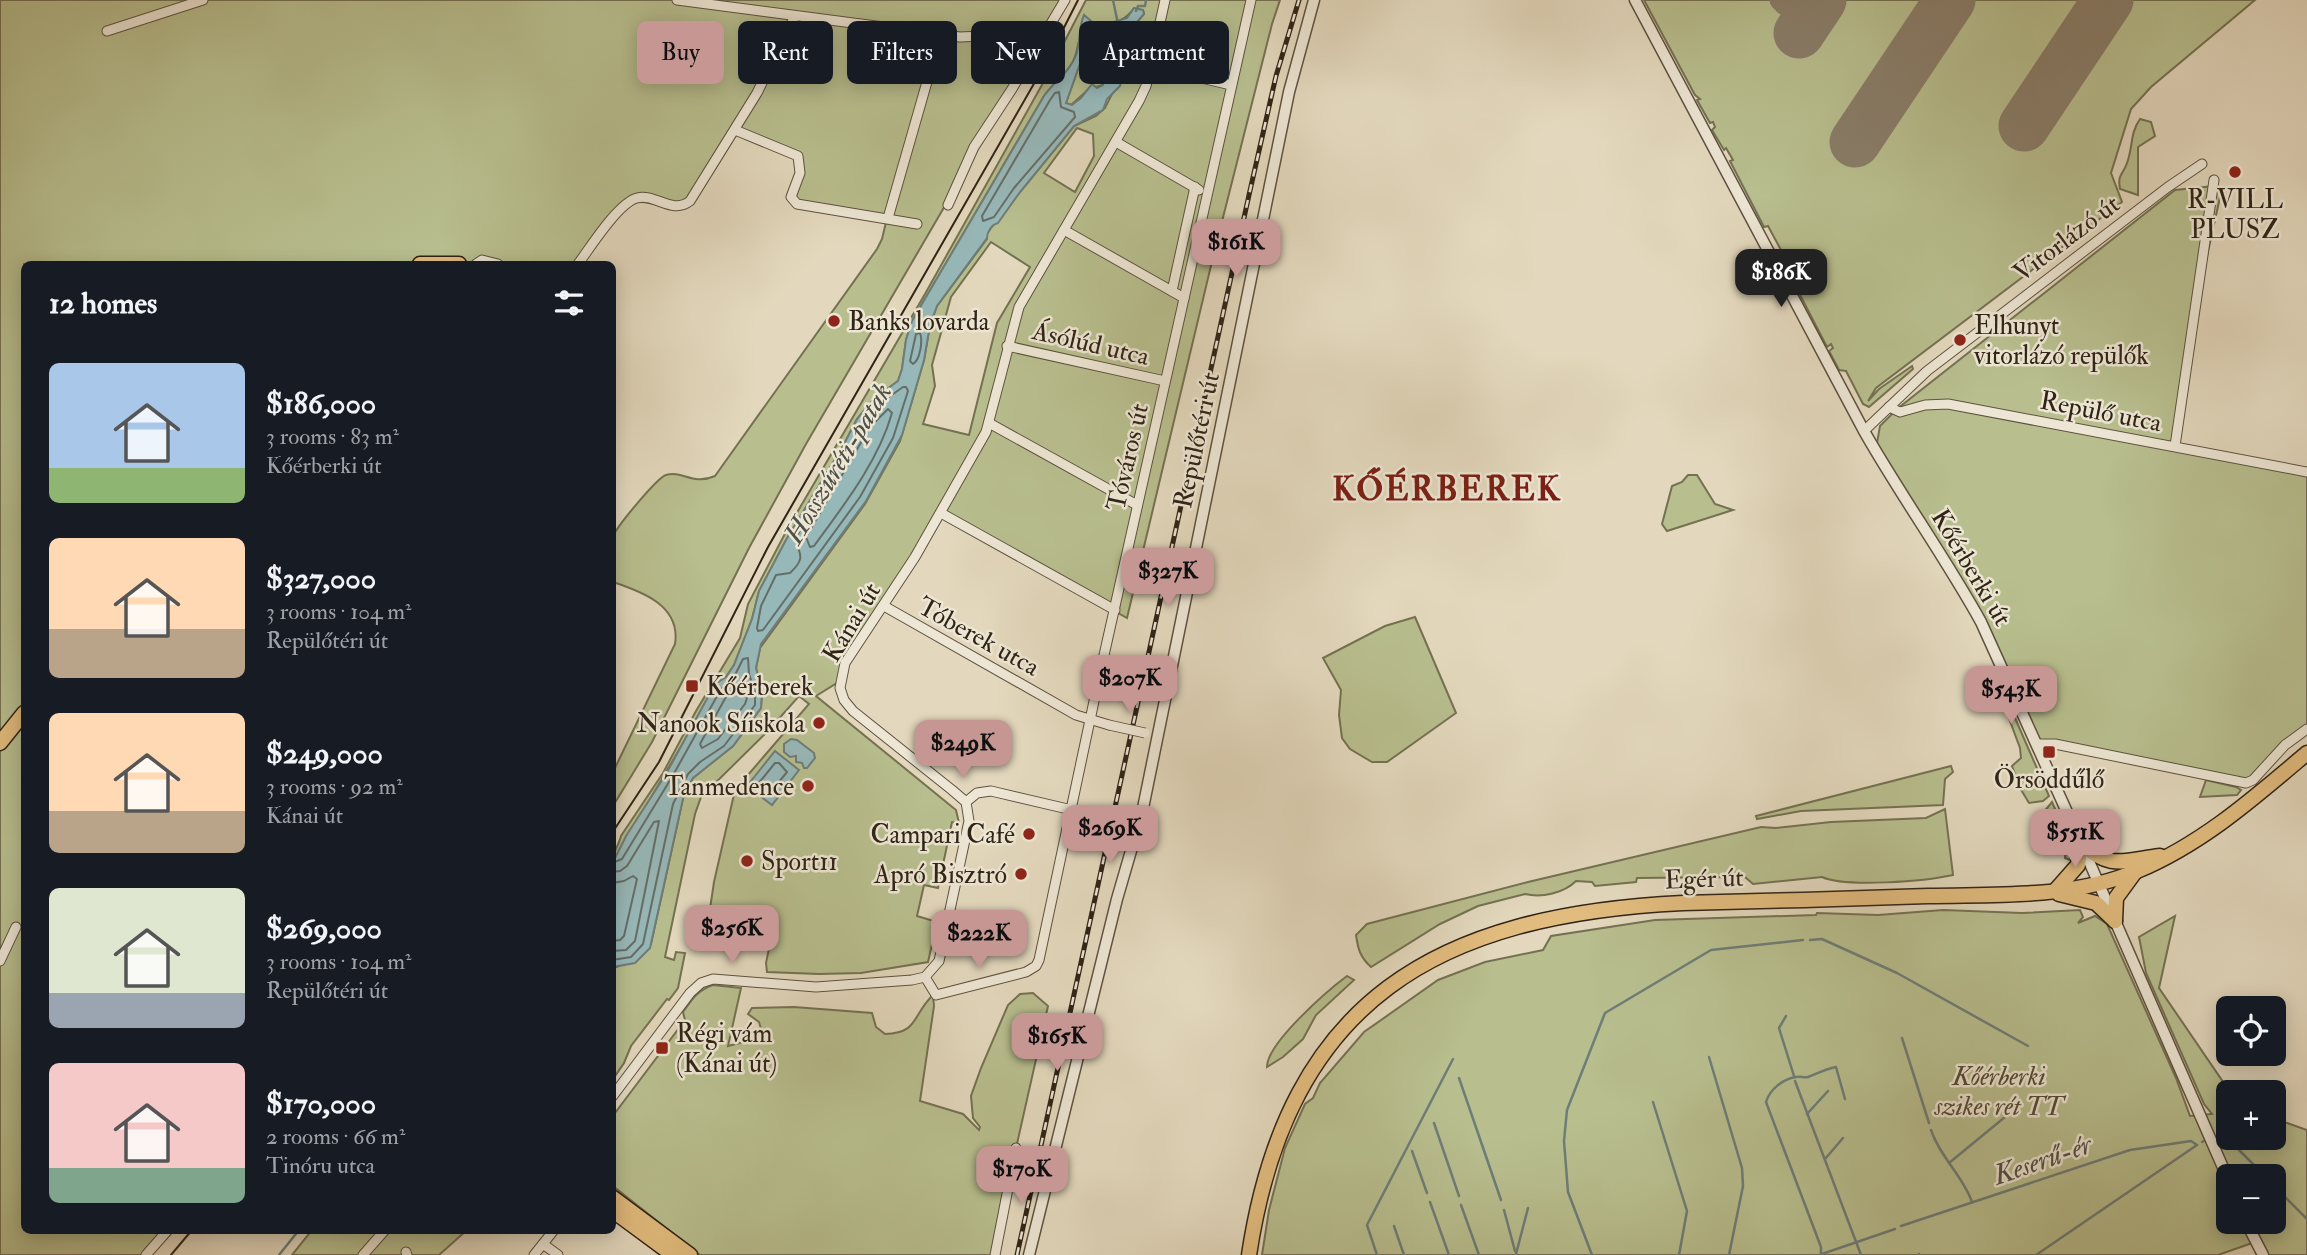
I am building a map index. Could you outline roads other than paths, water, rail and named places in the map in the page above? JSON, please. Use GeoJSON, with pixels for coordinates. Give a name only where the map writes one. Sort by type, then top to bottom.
{"type":"FeatureCollection","features":[{"type":"Feature","properties":{"kind":"main road"},"geometry":{"type":"LineString","coordinates":[[0,743],[21,717]]}},
{"type":"Feature","properties":{"kind":"main road","name":"Egér út"},"geometry":{"type":"LineString","coordinates":[[1249,1255],[1258,1203],[1275,1146],[1292,1106],[1317,1063],[1347,1024],[1383,992],[1417,968],[1451,950],[1490,934],[1545,919],[1632,906],[2054,892],[2098,883],[2135,872],[2168,856],[2229,818],[2307,753]]}},
{"type":"Feature","properties":{"kind":"main road"},"geometry":{"type":"LineString","coordinates":[[2081,843],[2097,857],[2118,863],[2168,856]]}},
{"type":"Feature","properties":{"kind":"main road"},"geometry":{"type":"LineString","coordinates":[[2054,892],[2078,865],[2081,843]]}},
{"type":"Feature","properties":{"kind":"main road"},"geometry":{"type":"LineString","coordinates":[[2115,920],[2116,898],[2135,872]]}},
{"type":"Feature","properties":{"kind":"main road"},"geometry":{"type":"LineString","coordinates":[[2054,892],[2096,904],[2115,920]]}},
{"type":"Feature","properties":{"kind":"main road"},"geometry":{"type":"LineString","coordinates":[[616,1200],[690,1255]]}},
{"type":"Feature","properties":{"kind":"main road"},"geometry":{"type":"LineString","coordinates":[[616,1213],[673,1255]]}},
{"type":"Feature","properties":{"kind":"street"},"geometry":{"type":"LineString","coordinates":[[107,31],[203,0]]}},
{"type":"Feature","properties":{"kind":"street"},"geometry":{"type":"LineString","coordinates":[[677,0],[847,22]]}},
{"type":"Feature","properties":{"kind":"street"},"geometry":{"type":"LineString","coordinates":[[1054,21],[1065,0]]}},
{"type":"Feature","properties":{"kind":"street","name":"Kánai út"},"geometry":{"type":"LineString","coordinates":[[1161,21],[1165,0]]}},
{"type":"Feature","properties":{"kind":"street","name":"Tóváros út"},"geometry":{"type":"LineString","coordinates":[[925,977],[936,995],[999,980],[1036,966],[1039,960],[1251,0]]}},
{"type":"Feature","properties":{"kind":"street","name":"Repülőtéri út"},"geometry":{"type":"LineString","coordinates":[[1029,1255],[1117,899],[1142,813],[1289,92],[1314,0]]}},
{"type":"Feature","properties":{"kind":"street","name":"Kőérberki út"},"geometry":{"type":"LineString","coordinates":[[1635,0],[1890,477],[1967,596],[2037,744],[2221,1164]]}},
{"type":"Feature","properties":{"kind":"street"},"geometry":{"type":"LineString","coordinates":[[580,261],[609,223],[633,199],[646,197],[678,206],[684,206],[690,201],[735,130],[795,16]]}},
{"type":"Feature","properties":{"kind":"street"},"geometry":{"type":"LineString","coordinates":[[888,218],[926,84]]}},
{"type":"Feature","properties":{"kind":"street"},"geometry":{"type":"LineString","coordinates":[[948,205],[967,158],[1015,84]]}},
{"type":"Feature","properties":{"kind":"street","name":"Kánai út"},"geometry":{"type":"LineString","coordinates":[[965,802],[853,711],[842,694],[841,681],[845,663],[884,607],[941,513],[989,423],[1019,307],[1116,142],[1139,101],[1145,84]]}},
{"type":"Feature","properties":{"kind":"street"},"geometry":{"type":"LineString","coordinates":[[1227,84],[1231,85]]}},
{"type":"Feature","properties":{"kind":"street"},"geometry":{"type":"LineString","coordinates":[[735,130],[798,156],[800,173],[792,192],[793,202],[831,212],[917,224]]}},
{"type":"Feature","properties":{"kind":"street"},"geometry":{"type":"LineString","coordinates":[[1116,142],[1207,194]]}},
{"type":"Feature","properties":{"kind":"street","name":"Vitorlázó út"},"geometry":{"type":"LineString","coordinates":[[1864,430],[1912,384],[1959,346],[2202,164]]}},
{"type":"Feature","properties":{"kind":"street"},"geometry":{"type":"LineString","coordinates":[[2175,446],[2214,180]]}},
{"type":"Feature","properties":{"kind":"street"},"geometry":{"type":"LineString","coordinates":[[1172,291],[1195,187]]}},
{"type":"Feature","properties":{"kind":"street"},"geometry":{"type":"LineString","coordinates":[[1064,230],[1184,298]]}},
{"type":"Feature","properties":{"kind":"street","name":"Ásólúd utca"},"geometry":{"type":"LineString","coordinates":[[1007,346],[1165,381]]}},
{"type":"Feature","properties":{"kind":"street","name":"Repülő utca"},"geometry":{"type":"LineString","coordinates":[[1889,407],[1900,412],[1924,405],[1948,404],[2307,471]]}},
{"type":"Feature","properties":{"kind":"street"},"geometry":{"type":"LineString","coordinates":[[989,423],[1138,505]]}},
{"type":"Feature","properties":{"kind":"street"},"geometry":{"type":"LineString","coordinates":[[941,513],[1115,610]]}},
{"type":"Feature","properties":{"kind":"street","name":"Tóberek utca"},"geometry":{"type":"LineString","coordinates":[[884,607],[1091,721],[1159,737]]}},
{"type":"Feature","properties":{"kind":"street"},"geometry":{"type":"LineString","coordinates":[[2037,744],[2055,744],[2246,783],[2253,780],[2286,745],[2307,729]]}},
{"type":"Feature","properties":{"kind":"street"},"geometry":{"type":"LineString","coordinates":[[616,1092],[690,993],[706,981],[721,979],[775,985],[838,986],[912,981],[925,977],[936,967],[942,953],[967,833],[969,816],[965,802],[977,793],[990,791],[1072,810]]}},
{"type":"Feature","properties":{"kind":"street"},"geometry":{"type":"LineString","coordinates":[[0,961],[16,927]]}},
{"type":"Feature","properties":{"kind":"street"},"geometry":{"type":"LineString","coordinates":[[995,1255],[1016,1148]]}},
{"type":"Feature","properties":{"kind":"street"},"geometry":{"type":"LineString","coordinates":[[146,1255],[164,1234]]}},
{"type":"Feature","properties":{"kind":"street"},"geometry":{"type":"LineString","coordinates":[[363,1255],[381,1234]]}},
{"type":"Feature","properties":{"kind":"street"},"geometry":{"type":"LineString","coordinates":[[534,1255],[551,1234]]}},
{"type":"Feature","properties":{"kind":"street"},"geometry":{"type":"LineString","coordinates":[[2252,1234],[2263,1255]]}},
{"type":"Feature","properties":{"kind":"street"},"geometry":{"type":"LineString","coordinates":[[543,1244],[558,1255]]}},
{"type":"Feature","properties":{"kind":"water"},"geometry":{"type":"Polygon","coordinates":[[[1134,8],[1143,10],[1144,14],[1138,21],[1117,21],[1127,18],[1134,8]]]}},
{"type":"Feature","properties":{"kind":"water"},"geometry":{"type":"Polygon","coordinates":[[[1079,42],[1079,66],[1066,103],[1072,105],[1092,84],[1097,88],[1103,84],[1120,86],[1107,99],[1103,110],[1074,126],[998,223],[993,225],[987,238],[937,306],[902,435],[866,501],[761,644],[756,668],[762,691],[761,708],[733,746],[693,778],[684,794],[650,948],[635,963],[616,966],[616,856],[626,836],[666,774],[715,684],[726,677],[734,665],[752,619],[759,591],[857,419],[875,398],[898,381],[912,321],[1044,96],[1054,84],[1065,84],[1065,72],[1078,50],[1079,42]]]}},
{"type":"Feature","properties":{"kind":"water"},"geometry":{"type":"Polygon","coordinates":[[[791,739],[797,740],[814,753],[815,758],[807,768],[796,762],[796,756],[790,757],[784,752],[784,744],[791,739]]]}},
{"type":"Feature","properties":{"kind":"water"},"geometry":{"type":"Polygon","coordinates":[[[775,751],[799,770],[772,805],[747,786],[775,751]]]}},
{"type":"Feature","properties":{"kind":"waterway"},"geometry":{"type":"LineString","coordinates":[[1113,0],[1117,21]]}},
{"type":"Feature","properties":{"kind":"waterway","name":"Hosszúréti-patak"},"geometry":{"type":"LineString","coordinates":[[1136,11],[1138,6],[1145,6],[1146,0]]}},
{"type":"Feature","properties":{"kind":"waterway"},"geometry":{"type":"LineString","coordinates":[[1810,940],[1822,939],[1897,973],[2028,1046]]}},
{"type":"Feature","properties":{"kind":"waterway"},"geometry":{"type":"LineString","coordinates":[[1592,1255],[1568,1192],[1564,1141],[1567,1110],[1605,1013],[1711,950],[1803,940]]}},
{"type":"Feature","properties":{"kind":"waterway"},"geometry":{"type":"LineString","coordinates":[[1786,1016],[1779,1028],[1794,1076]]}},
{"type":"Feature","properties":{"kind":"waterway"},"geometry":{"type":"LineString","coordinates":[[1902,1038],[1929,1123]]}},
{"type":"Feature","properties":{"kind":"waterway"},"geometry":{"type":"LineString","coordinates":[[1709,1057],[1742,1168],[1743,1186],[1729,1255]]}},
{"type":"Feature","properties":{"kind":"waterway"},"geometry":{"type":"LineString","coordinates":[[1377,1255],[1367,1225],[1453,1059]]}},
{"type":"Feature","properties":{"kind":"waterway"},"geometry":{"type":"LineString","coordinates":[[1821,1255],[1821,1247],[1766,1102],[1774,1089],[1786,1080],[1808,1077],[1836,1067],[1845,1099]]}},
{"type":"Feature","properties":{"kind":"waterway"},"geometry":{"type":"LineString","coordinates":[[1459,1078],[1501,1200]]}},
{"type":"Feature","properties":{"kind":"waterway"},"geometry":{"type":"LineString","coordinates":[[1795,1081],[1861,1255]]}},
{"type":"Feature","properties":{"kind":"waterway"},"geometry":{"type":"LineString","coordinates":[[1807,1114],[1828,1091]]}},
{"type":"Feature","properties":{"kind":"waterway"},"geometry":{"type":"LineString","coordinates":[[1653,1102],[1687,1211],[1679,1255]]}},
{"type":"Feature","properties":{"kind":"waterway"},"geometry":{"type":"LineString","coordinates":[[1949,1163],[2016,1108]]}},
{"type":"Feature","properties":{"kind":"waterway"},"geometry":{"type":"LineString","coordinates":[[1434,1123],[1459,1196]]}},
{"type":"Feature","properties":{"kind":"waterway"},"geometry":{"type":"LineString","coordinates":[[1931,1130],[1972,1202]]}},
{"type":"Feature","properties":{"kind":"waterway"},"geometry":{"type":"LineString","coordinates":[[1825,1159],[1843,1138]]}},
{"type":"Feature","properties":{"kind":"waterway","name":"Keserű-ér"},"geometry":{"type":"LineString","coordinates":[[1901,1226],[2130,1150],[2191,1141],[2197,1145]]}},
{"type":"Feature","properties":{"kind":"waterway"},"geometry":{"type":"LineString","coordinates":[[2036,1255],[2197,1145]]}},
{"type":"Feature","properties":{"kind":"waterway"},"geometry":{"type":"LineString","coordinates":[[2239,1150],[2253,1164]]}},
{"type":"Feature","properties":{"kind":"waterway"},"geometry":{"type":"LineString","coordinates":[[1412,1151],[1427,1193]]}},
{"type":"Feature","properties":{"kind":"waterway"},"geometry":{"type":"LineString","coordinates":[[2286,1198],[2307,1219]]}},
{"type":"Feature","properties":{"kind":"waterway"},"geometry":{"type":"LineString","coordinates":[[1430,1202],[1449,1255]]}},
{"type":"Feature","properties":{"kind":"waterway"},"geometry":{"type":"LineString","coordinates":[[1461,1205],[1479,1255]]}},
{"type":"Feature","properties":{"kind":"waterway"},"geometry":{"type":"LineString","coordinates":[[1516,1254],[1528,1208]]}},
{"type":"Feature","properties":{"kind":"waterway"},"geometry":{"type":"LineString","coordinates":[[1504,1210],[1515,1251]]}},
{"type":"Feature","properties":{"kind":"waterway"},"geometry":{"type":"LineString","coordinates":[[1394,1226],[1404,1255]]}},
{"type":"Feature","properties":{"kind":"waterway","name":"Keserű-ér"},"geometry":{"type":"LineString","coordinates":[[1822,1254],[1895,1229]]}},
{"type":"Feature","properties":{"kind":"waterway","name":"Hosszúréti-patak"},"geometry":{"type":"LineString","coordinates":[[279,1255],[296,1234]]}},
{"type":"Feature","properties":{"kind":"tram line"},"geometry":{"type":"LineString","coordinates":[[616,827],[659,762],[768,547],[1047,61],[1078,0]]}},
{"type":"Feature","properties":{"kind":"tram line"},"geometry":{"type":"LineString","coordinates":[[171,1255],[189,1234]]}},
{"type":"Feature","properties":{"kind":"railway"},"geometry":{"type":"LineString","coordinates":[[1017,1255],[1249,195],[1276,76],[1299,0]]}},
{"type":"Feature","properties":{"kind":"place","name":"R-VILL PLUSZ"},"geometry":{"type":"Point","coordinates":[2235,172]}},
{"type":"Feature","properties":{"kind":"place","name":"Banks lovarda"},"geometry":{"type":"Point","coordinates":[834,321]}},
{"type":"Feature","properties":{"kind":"place","name":"Elhunyt vitorlázó repülők"},"geometry":{"type":"Point","coordinates":[1960,340]}},
{"type":"Feature","properties":{"kind":"place","name":"Kőérberek"},"geometry":{"type":"Point","coordinates":[692,686]}},
{"type":"Feature","properties":{"kind":"place","name":"Nanook Síiskola"},"geometry":{"type":"Point","coordinates":[819,723]}},
{"type":"Feature","properties":{"kind":"place","name":"Örsöddűlő"},"geometry":{"type":"Point","coordinates":[2049,752]}},
{"type":"Feature","properties":{"kind":"place","name":"Tanmedence"},"geometry":{"type":"Point","coordinates":[808,786]}},
{"type":"Feature","properties":{"kind":"place","name":"Campari Café"},"geometry":{"type":"Point","coordinates":[1029,834]}},
{"type":"Feature","properties":{"kind":"place","name":"Sport11"},"geometry":{"type":"Point","coordinates":[747,861]}},
{"type":"Feature","properties":{"kind":"place","name":"Apró Bisztró"},"geometry":{"type":"Point","coordinates":[1021,874]}},
{"type":"Feature","properties":{"kind":"place","name":"Régi vám (Kánai út)"},"geometry":{"type":"Point","coordinates":[662,1048]}},
{"type":"Feature","properties":{"kind":"district","name":"KŐÉRBEREK"},"geometry":{"type":"Point","coordinates":[1447,488]}},
{"type":"Feature","properties":{"kind":"park label","name":"Kőérberki szikes rét TT"},"geometry":{"type":"Point","coordinates":[1999,1091]}}]}
